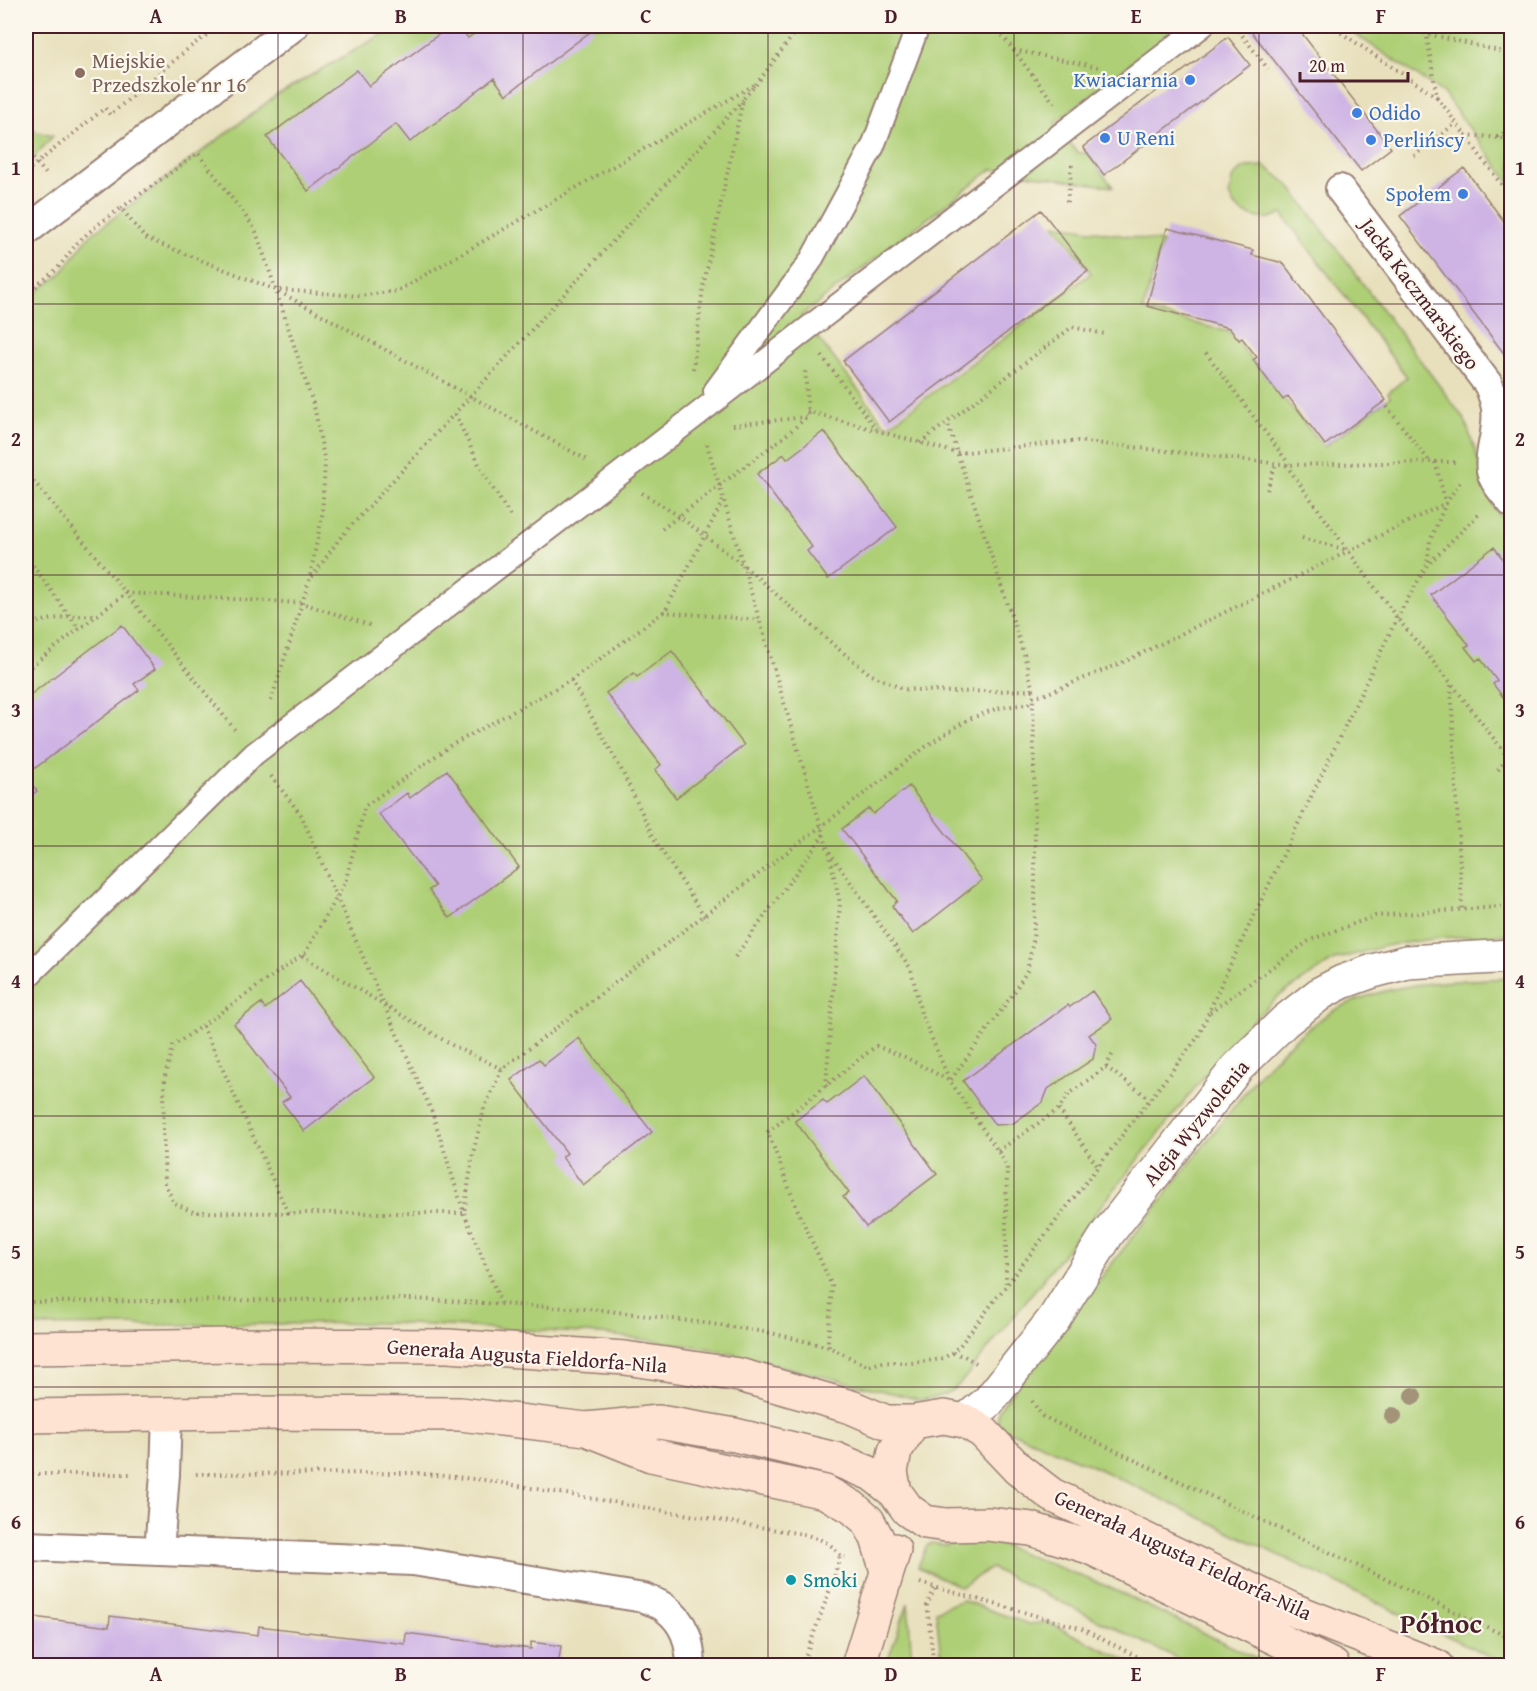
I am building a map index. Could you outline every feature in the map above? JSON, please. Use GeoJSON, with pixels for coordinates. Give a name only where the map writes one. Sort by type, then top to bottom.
{"type":"FeatureCollection","features":[{"type":"Feature","properties":{"kind":"main road","name":"Generała Augusta Fieldorfa-Nila"},"geometry":{"type":"LineString","coordinates":[[26,1348],[237,1345],[447,1346],[625,1358],[739,1375],[851,1407],[886,1422],[913,1422],[944,1417],[965,1421],[983,1432],[1018,1469],[1052,1495],[1291,1609],[1436,1665]]}},
{"type":"Feature","properties":{"kind":"main road","name":"Generała Augusta Fieldorfa-Nila"},"geometry":{"type":"LineString","coordinates":[[26,1416],[233,1413],[460,1414],[586,1429],[658,1422],[735,1435],[835,1459],[872,1474],[926,1522],[946,1525],[988,1524],[1031,1529],[1089,1548],[1333,1665]]}},
{"type":"Feature","properties":{"kind":"main road"},"geometry":{"type":"LineString","coordinates":[[858,1665],[900,1576],[902,1501],[891,1472],[895,1451],[913,1422]]}},
{"type":"Feature","properties":{"kind":"main road"},"geometry":{"type":"LineString","coordinates":[[586,1429],[651,1455],[825,1492],[852,1507],[868,1521],[900,1576]]}},
{"type":"Feature","properties":{"kind":"street"},"geometry":{"type":"LineString","coordinates":[[26,231],[294,26]]}},
{"type":"Feature","properties":{"kind":"street"},"geometry":{"type":"LineString","coordinates":[[700,422],[810,262],[873,146],[918,26]]}},
{"type":"Feature","properties":{"kind":"street"},"geometry":{"type":"LineString","coordinates":[[26,978],[254,754],[617,477],[700,422],[803,332],[1202,26]]}},
{"type":"Feature","properties":{"kind":"street","name":"Jacka Kaczmarskiego"},"geometry":{"type":"LineString","coordinates":[[1340,189],[1488,384],[1496,403],[1497,416],[1492,477]]}},
{"type":"Feature","properties":{"kind":"street","name":"Aleja Wyzwolenia"},"geometry":{"type":"LineString","coordinates":[[965,1421],[988,1402],[1054,1319],[1108,1233],[1237,1068],[1285,1021],[1322,993],[1342,982],[1373,971],[1407,962],[1512,956]]}},
{"type":"Feature","properties":{"kind":"street"},"geometry":{"type":"LineString","coordinates":[[159,1551],[167,1414]]}},
{"type":"Feature","properties":{"kind":"street"},"geometry":{"type":"LineString","coordinates":[[26,1546],[413,1561],[644,1598],[664,1606],[684,1627],[691,1650],[692,1665]]}},
{"type":"Feature","properties":{"kind":"path"},"geometry":{"type":"LineString","coordinates":[[26,172],[105,108],[110,115],[189,48],[219,26]]}},
{"type":"Feature","properties":{"kind":"path"},"geometry":{"type":"LineString","coordinates":[[309,581],[340,538],[743,99],[800,26]]}},
{"type":"Feature","properties":{"kind":"path"},"geometry":{"type":"LineString","coordinates":[[995,26],[1071,125],[1073,153],[1067,202]]}},
{"type":"Feature","properties":{"kind":"path"},"geometry":{"type":"LineString","coordinates":[[1235,26],[1268,69]]}},
{"type":"Feature","properties":{"kind":"path"},"geometry":{"type":"LineString","coordinates":[[1331,26],[1437,97],[1512,199]]}},
{"type":"Feature","properties":{"kind":"path"},"geometry":{"type":"LineString","coordinates":[[1394,26],[1512,54]]}},
{"type":"Feature","properties":{"kind":"path"},"geometry":{"type":"LineString","coordinates":[[1425,26],[1437,97]]}},
{"type":"Feature","properties":{"kind":"path"},"geometry":{"type":"LineString","coordinates":[[1013,50],[1137,75]]}},
{"type":"Feature","properties":{"kind":"path"},"geometry":{"type":"LineString","coordinates":[[276,290],[359,296],[398,291],[758,82]]}},
{"type":"Feature","properties":{"kind":"path"},"geometry":{"type":"LineString","coordinates":[[743,99],[703,287],[692,380],[700,422],[824,834],[840,903],[826,1086]]}},
{"type":"Feature","properties":{"kind":"path"},"geometry":{"type":"LineString","coordinates":[[1414,156],[1456,123]]}},
{"type":"Feature","properties":{"kind":"path"},"geometry":{"type":"LineString","coordinates":[[1497,137],[1512,128]]}},
{"type":"Feature","properties":{"kind":"path"},"geometry":{"type":"LineString","coordinates":[[1465,135],[1512,139]]}},
{"type":"Feature","properties":{"kind":"path"},"geometry":{"type":"LineString","coordinates":[[26,294],[57,269],[78,242],[96,226],[198,153],[255,229],[315,410],[325,463],[322,516],[309,581],[254,754]]}},
{"type":"Feature","properties":{"kind":"path"},"geometry":{"type":"LineString","coordinates":[[1508,194],[1512,189]]}},
{"type":"Feature","properties":{"kind":"path"},"geometry":{"type":"LineString","coordinates":[[121,208],[145,238],[276,290],[617,477],[705,535],[870,674],[903,689],[952,692],[1033,690]]}},
{"type":"Feature","properties":{"kind":"path"},"geometry":{"type":"LineString","coordinates":[[919,443],[1072,327],[1105,334]]}},
{"type":"Feature","properties":{"kind":"path"},"geometry":{"type":"LineString","coordinates":[[803,332],[808,416]]}},
{"type":"Feature","properties":{"kind":"path"},"geometry":{"type":"LineString","coordinates":[[803,332],[876,429]]}},
{"type":"Feature","properties":{"kind":"path"},"geometry":{"type":"LineString","coordinates":[[1206,353],[1288,464],[1396,618],[1510,758],[1498,770]]}},
{"type":"Feature","properties":{"kind":"path"},"geometry":{"type":"LineString","coordinates":[[1383,402],[1433,462],[1446,502]]}},
{"type":"Feature","properties":{"kind":"path"},"geometry":{"type":"LineString","coordinates":[[807,411],[957,453],[1078,441],[1288,464],[1433,462],[1492,477]]}},
{"type":"Feature","properties":{"kind":"path"},"geometry":{"type":"LineString","coordinates":[[455,414],[482,471],[528,545]]}},
{"type":"Feature","properties":{"kind":"path"},"geometry":{"type":"LineString","coordinates":[[700,422],[808,416]]}},
{"type":"Feature","properties":{"kind":"path"},"geometry":{"type":"LineString","coordinates":[[662,529],[808,416]]}},
{"type":"Feature","properties":{"kind":"path"},"geometry":{"type":"LineString","coordinates":[[947,422],[1024,654],[1033,690],[1035,904],[1033,941],[1027,970],[1007,1003],[950,1081]]}},
{"type":"Feature","properties":{"kind":"path"},"geometry":{"type":"LineString","coordinates":[[1267,490],[1276,463]]}},
{"type":"Feature","properties":{"kind":"path"},"geometry":{"type":"LineString","coordinates":[[1427,565],[1430,541],[1446,502],[1463,478],[1474,471],[1492,477]]}},
{"type":"Feature","properties":{"kind":"path"},"geometry":{"type":"LineString","coordinates":[[26,472],[126,593],[301,815],[432,1112],[464,1213],[501,1303]]}},
{"type":"Feature","properties":{"kind":"path"},"geometry":{"type":"LineString","coordinates":[[26,1302],[414,1299],[501,1303],[602,1310],[771,1333],[830,1347],[867,1366],[883,1362],[911,1363],[942,1359],[961,1344],[1198,1037],[1396,618],[1427,565],[1488,505],[1492,477]]}},
{"type":"Feature","properties":{"kind":"path"},"geometry":{"type":"LineString","coordinates":[[464,1213],[193,1212],[174,1203],[165,1184],[163,1127],[165,1076],[173,1046],[305,953],[338,899],[345,883],[365,806],[450,746],[571,680],[663,612],[723,501]]}},
{"type":"Feature","properties":{"kind":"path"},"geometry":{"type":"LineString","coordinates":[[1033,697],[1128,660],[1446,502]]}},
{"type":"Feature","properties":{"kind":"path"},"geometry":{"type":"LineString","coordinates":[[1302,538],[1348,550]]}},
{"type":"Feature","properties":{"kind":"path"},"geometry":{"type":"LineString","coordinates":[[26,556],[79,629]]}},
{"type":"Feature","properties":{"kind":"path"},"geometry":{"type":"LineString","coordinates":[[26,670],[126,593],[302,603],[406,638]]}},
{"type":"Feature","properties":{"kind":"path"},"geometry":{"type":"LineString","coordinates":[[663,612],[759,620]]}},
{"type":"Feature","properties":{"kind":"path"},"geometry":{"type":"LineString","coordinates":[[26,624],[69,616],[97,615]]}},
{"type":"Feature","properties":{"kind":"path"},"geometry":{"type":"LineString","coordinates":[[571,680],[621,769],[656,842],[707,920]]}},
{"type":"Feature","properties":{"kind":"path"},"geometry":{"type":"LineString","coordinates":[[1451,683],[1462,909]]}},
{"type":"Feature","properties":{"kind":"path"},"geometry":{"type":"LineString","coordinates":[[464,1213],[472,1153],[484,1109],[502,1068],[928,746],[969,718],[998,708],[1033,704]]}},
{"type":"Feature","properties":{"kind":"path"},"geometry":{"type":"LineString","coordinates":[[735,957],[824,834]]}},
{"type":"Feature","properties":{"kind":"path"},"geometry":{"type":"LineString","coordinates":[[828,850],[911,969],[921,1013],[950,1081],[1007,1167],[1006,1284]]}},
{"type":"Feature","properties":{"kind":"path"},"geometry":{"type":"LineString","coordinates":[[302,956],[452,1045],[502,1068]]}},
{"type":"Feature","properties":{"kind":"path"},"geometry":{"type":"LineString","coordinates":[[203,1026],[288,1213]]}},
{"type":"Feature","properties":{"kind":"path"},"geometry":{"type":"LineString","coordinates":[[830,1347],[828,1341],[832,1286],[795,1204],[768,1132],[876,1047],[905,1057],[950,1081]]}},
{"type":"Feature","properties":{"kind":"path"},"geometry":{"type":"LineString","coordinates":[[998,1151],[1059,1109],[1069,1094],[1106,1067],[1113,1053]]}},
{"type":"Feature","properties":{"kind":"path"},"geometry":{"type":"LineString","coordinates":[[1106,1067],[1150,1099]]}},
{"type":"Feature","properties":{"kind":"path"},"geometry":{"type":"LineString","coordinates":[[1059,1109],[1097,1166]]}},
{"type":"Feature","properties":{"kind":"path"},"geometry":{"type":"LineString","coordinates":[[1030,1398],[1042,1416],[1512,1639]]}},
{"type":"Feature","properties":{"kind":"path"},"geometry":{"type":"LineString","coordinates":[[193,1474],[415,1473],[484,1480],[810,1534],[831,1546],[840,1556],[848,1558]]}},
{"type":"Feature","properties":{"kind":"path"},"geometry":{"type":"LineString","coordinates":[[26,1474],[135,1474]]}},
{"type":"Feature","properties":{"kind":"path"},"geometry":{"type":"LineString","coordinates":[[802,1665],[840,1556]]}},
{"type":"Feature","properties":{"kind":"path"},"geometry":{"type":"LineString","coordinates":[[900,1576],[935,1588],[964,1594],[1080,1628],[1156,1665]]}},
{"type":"Feature","properties":{"kind":"path"},"geometry":{"type":"LineString","coordinates":[[934,1665],[927,1605],[935,1588]]}},
{"type":"Feature","properties":{"kind":"green space"},"geometry":{"type":"Polygon","coordinates":[[[397,26],[1179,26],[1055,123],[1078,153],[1087,153],[1113,187],[992,169],[801,316],[887,427],[1091,273],[1055,224],[1162,242],[1143,310],[1229,332],[1324,447],[1390,397],[1388,393],[1407,377],[1282,214],[1266,219],[1254,217],[1242,212],[1234,205],[1229,195],[1232,179],[1246,167],[1265,166],[1289,185],[1465,420],[1494,508],[1511,532],[1511,934],[1439,938],[1385,946],[1334,960],[1279,996],[1237,1035],[964,1379],[945,1394],[921,1400],[706,1348],[602,1334],[390,1323],[26,1326],[26,300],[61,274],[88,237],[277,95],[397,26]]]}},
{"type":"Feature","properties":{"kind":"green space"},"geometry":{"type":"Polygon","coordinates":[[[1343,26],[1511,26],[1511,184],[1443,93],[1343,26]]]}},
{"type":"Feature","properties":{"kind":"green space"},"geometry":{"type":"Polygon","coordinates":[[[26,120],[36,132],[53,136],[26,166],[26,120]]]}},
{"type":"Feature","properties":{"kind":"green space"},"geometry":{"type":"Polygon","coordinates":[[[1511,978],[1511,1665],[1508,1665],[1099,1469],[1005,1429],[997,1418],[999,1409],[1260,1073],[1294,1040],[1333,1011],[1375,994],[1420,984],[1511,978]]]}},
{"type":"Feature","properties":{"kind":"green space"},"geometry":{"type":"Polygon","coordinates":[[[989,1540],[1106,1586],[1270,1665],[1191,1665],[991,1568],[961,1587],[918,1567],[926,1547],[931,1543],[945,1545],[989,1540]]]}},
{"type":"Feature","properties":{"kind":"green space"},"geometry":{"type":"Polygon","coordinates":[[[962,1600],[1029,1624],[1047,1622],[1136,1665],[942,1665],[936,1611],[962,1600]]]}},
{"type":"Feature","properties":{"kind":"green space"},"geometry":{"type":"Polygon","coordinates":[[[908,1603],[912,1665],[886,1665],[908,1603]]]}},
{"type":"Feature","properties":{"kind":"building"},"geometry":{"type":"Polygon","coordinates":[[[450,26],[459,26],[468,38],[484,26],[592,26],[594,29],[506,95],[494,78],[410,142],[396,124],[308,191],[267,137],[357,70],[369,86],[450,26]]]}},
{"type":"Feature","properties":{"kind":"building"},"geometry":{"type":"Polygon","coordinates":[[[1247,26],[1296,26],[1391,148],[1361,171],[1247,26]]]}},
{"type":"Feature","properties":{"kind":"building"},"geometry":{"type":"Polygon","coordinates":[[[1228,37],[1250,65],[1104,175],[1083,147],[1228,37]]]}},
{"type":"Feature","properties":{"kind":"building"},"geometry":{"type":"Polygon","coordinates":[[[1464,168],[1512,232],[1512,364],[1400,216],[1464,168]]]}},
{"type":"Feature","properties":{"kind":"building"},"geometry":{"type":"Polygon","coordinates":[[[1041,210],[1088,271],[889,422],[843,361],[1041,210]]]}},
{"type":"Feature","properties":{"kind":"building"},"geometry":{"type":"Polygon","coordinates":[[[1167,228],[1253,250],[1252,255],[1283,263],[1386,400],[1325,445],[1288,396],[1283,400],[1253,360],[1257,357],[1242,338],[1239,340],[1229,328],[1147,306],[1167,228]]]}},
{"type":"Feature","properties":{"kind":"building"},"geometry":{"type":"Polygon","coordinates":[[[824,431],[897,527],[828,579],[807,551],[812,547],[757,474],[784,454],[787,459],[824,431]]]}},
{"type":"Feature","properties":{"kind":"building"},"geometry":{"type":"Polygon","coordinates":[[[1494,547],[1512,571],[1512,700],[1507,694],[1503,697],[1493,684],[1497,681],[1480,658],[1476,661],[1465,647],[1469,645],[1431,595],[1494,547]]]}},
{"type":"Feature","properties":{"kind":"building"},"geometry":{"type":"Polygon","coordinates":[[[122,625],[155,669],[134,684],[139,690],[26,775],[26,698],[122,625]]]}},
{"type":"Feature","properties":{"kind":"building"},"geometry":{"type":"Polygon","coordinates":[[[672,651],[744,745],[676,798],[655,770],[661,765],[606,693],[634,673],[637,677],[672,651]]]}},
{"type":"Feature","properties":{"kind":"building"},"geometry":{"type":"Polygon","coordinates":[[[447,770],[519,867],[450,918],[429,890],[435,886],[379,814],[407,793],[410,798],[447,770]]]}},
{"type":"Feature","properties":{"kind":"building"},"geometry":{"type":"Polygon","coordinates":[[[26,776],[37,791],[26,799],[26,776]]]}},
{"type":"Feature","properties":{"kind":"building"},"geometry":{"type":"Polygon","coordinates":[[[909,786],[982,880],[913,934],[892,906],[897,901],[842,829],[869,808],[873,814],[909,786]]]}},
{"type":"Feature","properties":{"kind":"building"},"geometry":{"type":"Polygon","coordinates":[[[300,981],[374,1077],[304,1131],[282,1102],[290,1097],[234,1024],[261,1003],[265,1009],[300,981]]]}},
{"type":"Feature","properties":{"kind":"building"},"geometry":{"type":"Polygon","coordinates":[[[1092,991],[1112,1019],[1089,1035],[1096,1044],[1093,1059],[1048,1089],[1043,1102],[1012,1124],[995,1125],[963,1081],[1068,1005],[1070,1007],[1092,991]]]}},
{"type":"Feature","properties":{"kind":"building"},"geometry":{"type":"Polygon","coordinates":[[[579,1038],[652,1132],[583,1185],[562,1157],[567,1153],[511,1080],[539,1059],[544,1065],[579,1038]]]}},
{"type":"Feature","properties":{"kind":"building"},"geometry":{"type":"Polygon","coordinates":[[[864,1076],[937,1174],[866,1227],[843,1197],[849,1193],[795,1121],[823,1100],[827,1104],[864,1076]]]}},
{"type":"Feature","properties":{"kind":"building"},"geometry":{"type":"Polygon","coordinates":[[[26,1616],[109,1627],[110,1616],[258,1635],[259,1626],[405,1644],[406,1633],[531,1649],[531,1642],[561,1646],[558,1666],[26,1666],[26,1616]]]}},
{"type":"Feature","properties":{"kind":"place","name":"Miejskie Przedszkole nr 16"},"geometry":{"type":"Point","coordinates":[80,73]}},
{"type":"Feature","properties":{"kind":"place","name":"Kwiaciarnia"},"geometry":{"type":"Point","coordinates":[1190,80]}},
{"type":"Feature","properties":{"kind":"place","name":"Odido"},"geometry":{"type":"Point","coordinates":[1357,113]}},
{"type":"Feature","properties":{"kind":"place","name":"U Reni"},"geometry":{"type":"Point","coordinates":[1105,138]}},
{"type":"Feature","properties":{"kind":"place","name":"Perlińscy"},"geometry":{"type":"Point","coordinates":[1371,140]}},
{"type":"Feature","properties":{"kind":"place","name":"Społem"},"geometry":{"type":"Point","coordinates":[1463,194]}},
{"type":"Feature","properties":{"kind":"place","name":"Smoki"},"geometry":{"type":"Point","coordinates":[791,1580]}},
{"type":"Feature","properties":{"kind":"district","name":"Północ"},"geometry":{"type":"Point","coordinates":[1441,1624]}}]}
